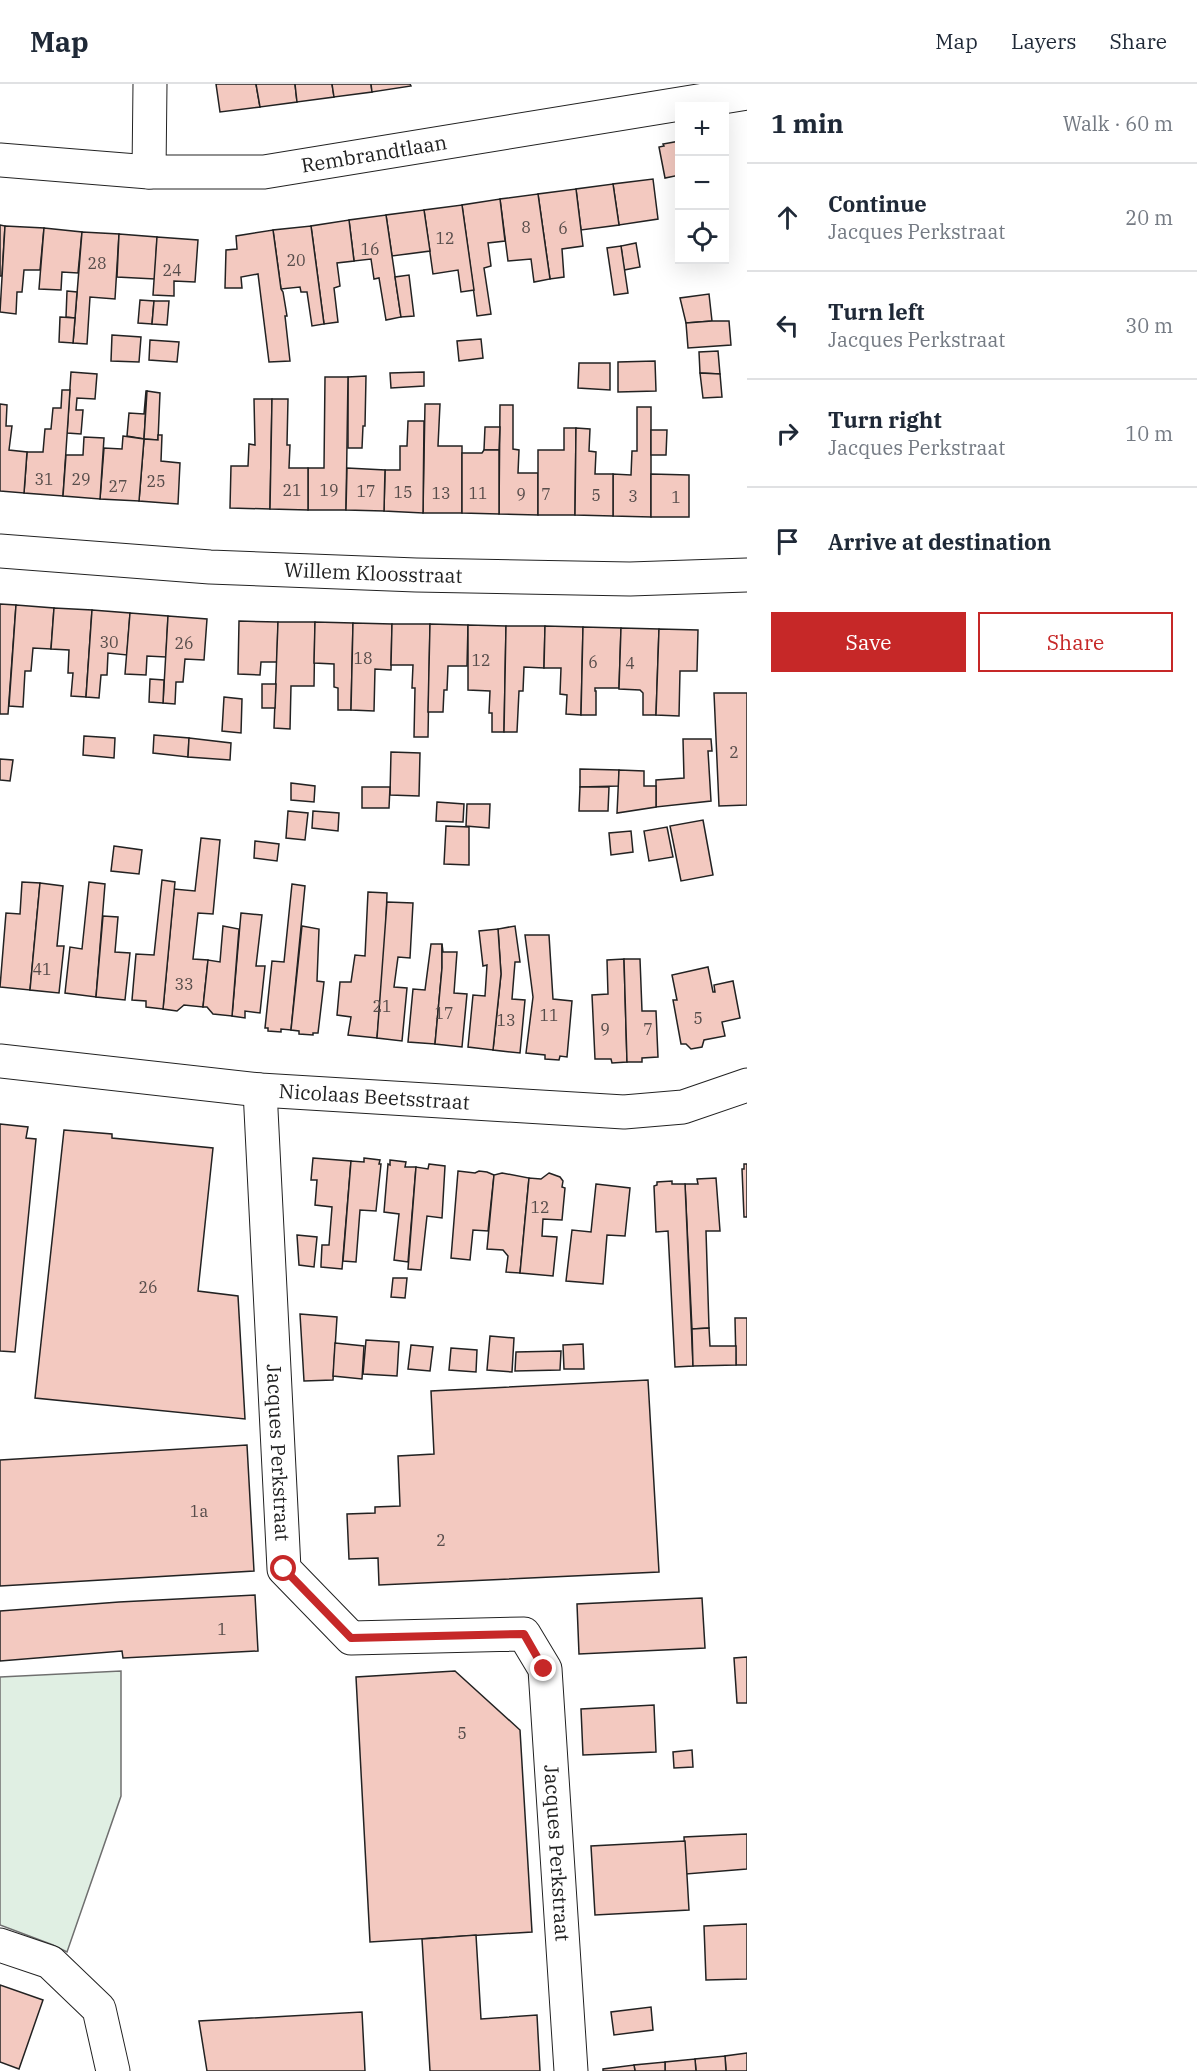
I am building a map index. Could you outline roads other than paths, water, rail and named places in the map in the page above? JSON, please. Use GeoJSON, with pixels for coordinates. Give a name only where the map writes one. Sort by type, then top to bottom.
{"type":"FeatureCollection","features":[{"type":"Feature","properties":{"kind":"street"},"geometry":{"type":"LineString","coordinates":[[149,172],[150,84]]}},
{"type":"Feature","properties":{"kind":"street","name":"Rembrandtlaan"},"geometry":{"type":"LineString","coordinates":[[0,160],[149,172],[264,172],[747,93]]}},
{"type":"Feature","properties":{"kind":"street","name":"Willem Kloosstraat"},"geometry":{"type":"LineString","coordinates":[[0,551],[210,567],[416,575],[630,579],[747,575]]}},
{"type":"Feature","properties":{"kind":"street","name":"Nicolaas Beetsstraat"},"geometry":{"type":"LineString","coordinates":[[0,1061],[260,1090],[624,1112],[683,1107],[747,1085]]}},
{"type":"Feature","properties":{"kind":"street","name":"Jacques Perkstraat"},"geometry":{"type":"LineString","coordinates":[[260,1090],[284,1569],[351,1638],[524,1634],[544,1669],[571,2071]]}},
{"type":"Feature","properties":{"kind":"street"},"geometry":{"type":"LineString","coordinates":[[0,1945],[50,1962],[99,2009],[113,2071]]}}]}
